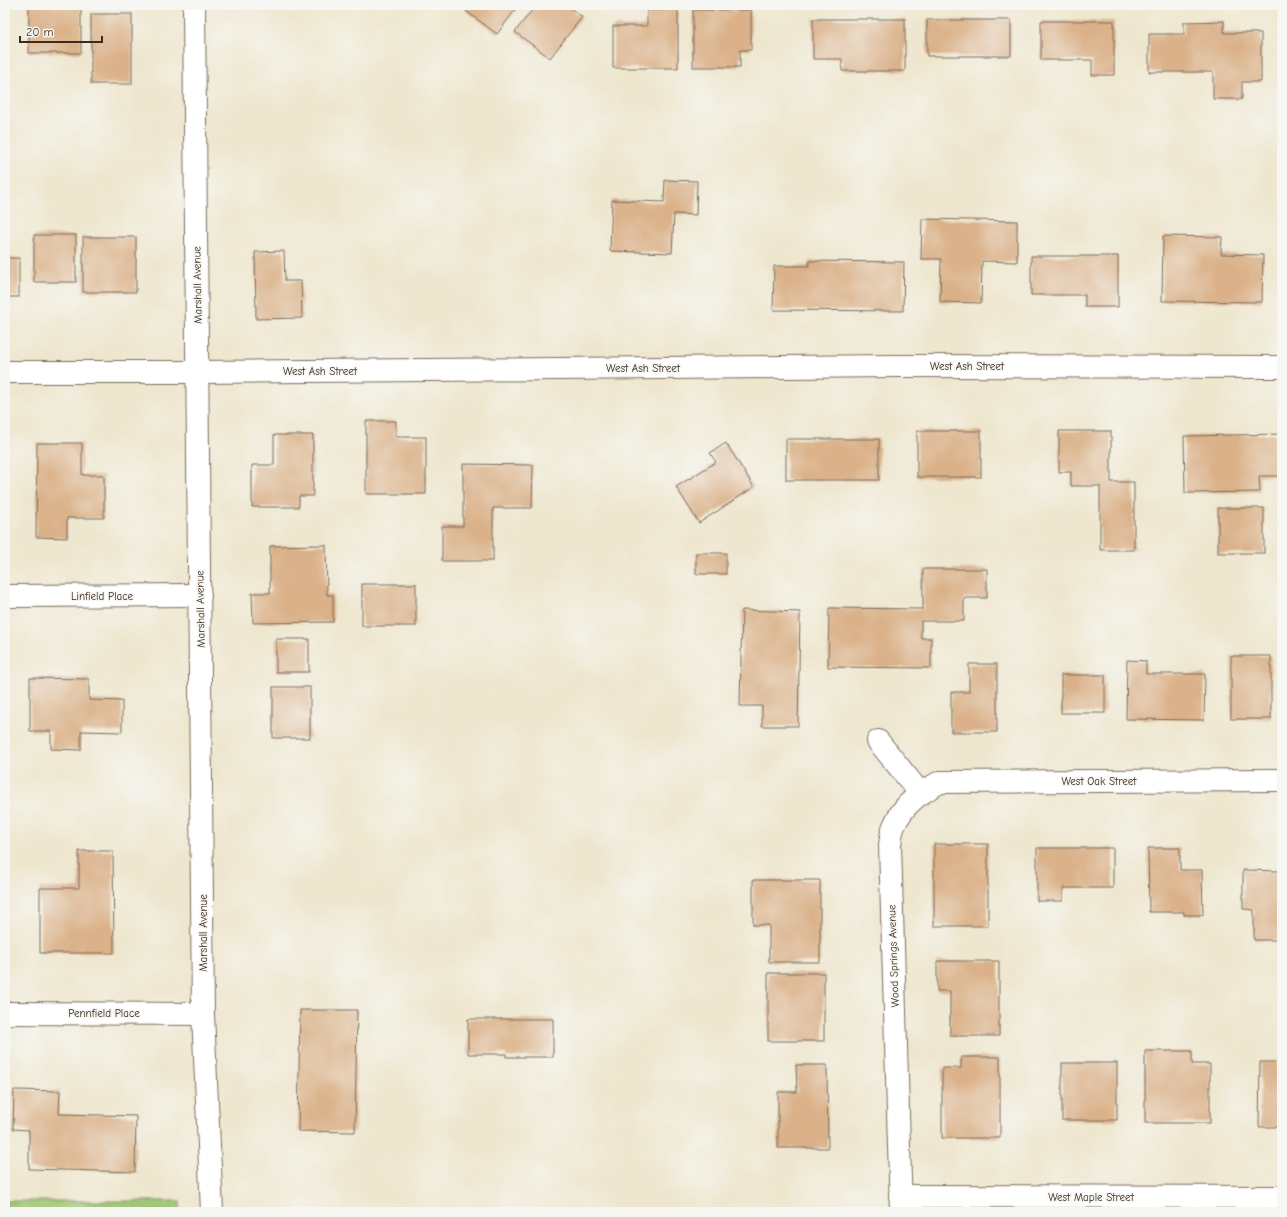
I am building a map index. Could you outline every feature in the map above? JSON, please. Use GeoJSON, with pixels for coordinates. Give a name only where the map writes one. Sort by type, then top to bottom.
{"type":"FeatureCollection","features":[{"type":"Feature","properties":{"kind":"street","name":"Marshall Avenue"},"geometry":{"type":"LineString","coordinates":[[194,5],[203,1014],[212,1212]]}},
{"type":"Feature","properties":{"kind":"street","name":"West Ash Street"},"geometry":{"type":"LineString","coordinates":[[5,372],[198,372],[897,366],[1282,367]]}},
{"type":"Feature","properties":{"kind":"street","name":"Linfield Place"},"geometry":{"type":"LineString","coordinates":[[5,596],[200,595]]}},
{"type":"Feature","properties":{"kind":"street"},"geometry":{"type":"LineString","coordinates":[[878,741],[920,793]]}},
{"type":"Feature","properties":{"kind":"street","name":"West Oak Street"},"geometry":{"type":"LineString","coordinates":[[920,793],[940,782],[1282,780]]}},
{"type":"Feature","properties":{"kind":"street","name":"Wood Springs Avenue"},"geometry":{"type":"LineString","coordinates":[[900,1204],[890,845],[893,827],[902,810],[920,793]]}},
{"type":"Feature","properties":{"kind":"street","name":"Pennfield Place"},"geometry":{"type":"LineString","coordinates":[[5,1013],[203,1014]]}},
{"type":"Feature","properties":{"kind":"street","name":"West Maple Street"},"geometry":{"type":"LineString","coordinates":[[900,1204],[1221,1205],[1282,1197]]}},
{"type":"Feature","properties":{"kind":"green space"},"geometry":{"type":"Polygon","coordinates":[[[5,1201],[180,1201],[180,1212],[5,1212],[5,1201]]]}},
{"type":"Feature","properties":{"kind":"building"},"geometry":{"type":"Polygon","coordinates":[[[29,5],[81,5],[81,53],[29,53],[29,5]]]}},
{"type":"Feature","properties":{"kind":"building"},"geometry":{"type":"Polygon","coordinates":[[[470,5],[519,5],[497,34],[466,11],[470,5]]]}},
{"type":"Feature","properties":{"kind":"building"},"geometry":{"type":"Polygon","coordinates":[[[536,5],[566,5],[582,17],[550,58],[515,32],[536,5]]]}},
{"type":"Feature","properties":{"kind":"building"},"geometry":{"type":"Polygon","coordinates":[[[647,10],[678,10],[678,68],[613,68],[613,26],[647,26],[647,10]]]}},
{"type":"Feature","properties":{"kind":"building"},"geometry":{"type":"Polygon","coordinates":[[[693,10],[751,10],[751,50],[740,50],[740,67],[693,67],[693,10]]]}},
{"type":"Feature","properties":{"kind":"building"},"geometry":{"type":"Polygon","coordinates":[[[91,14],[132,14],[132,84],[91,84],[91,14]]]}},
{"type":"Feature","properties":{"kind":"building"},"geometry":{"type":"Polygon","coordinates":[[[813,19],[905,19],[905,71],[842,71],[842,59],[813,59],[813,19]]]}},
{"type":"Feature","properties":{"kind":"building"},"geometry":{"type":"Polygon","coordinates":[[[927,20],[1011,20],[1011,56],[927,56],[927,20]]]}},
{"type":"Feature","properties":{"kind":"building"},"geometry":{"type":"Polygon","coordinates":[[[1041,21],[1114,21],[1114,75],[1092,75],[1092,60],[1041,60],[1041,21]]]}},
{"type":"Feature","properties":{"kind":"building"},"geometry":{"type":"Polygon","coordinates":[[[1224,21],[1224,33],[1261,33],[1261,82],[1242,82],[1242,99],[1213,99],[1213,72],[1149,72],[1149,34],[1184,34],[1184,22],[1224,21]]]}},
{"type":"Feature","properties":{"kind":"building"},"geometry":{"type":"Polygon","coordinates":[[[665,180],[697,181],[696,215],[674,214],[672,253],[610,251],[612,200],[664,202],[665,180]]]}},
{"type":"Feature","properties":{"kind":"building"},"geometry":{"type":"Polygon","coordinates":[[[922,219],[1017,221],[1017,262],[982,261],[981,303],[940,302],[941,259],[921,259],[922,219]]]}},
{"type":"Feature","properties":{"kind":"building"},"geometry":{"type":"Polygon","coordinates":[[[34,235],[76,235],[76,282],[34,282],[34,235]]]}},
{"type":"Feature","properties":{"kind":"building"},"geometry":{"type":"Polygon","coordinates":[[[1163,236],[1222,237],[1221,254],[1263,255],[1262,302],[1162,301],[1163,236]]]}},
{"type":"Feature","properties":{"kind":"building"},"geometry":{"type":"Polygon","coordinates":[[[83,237],[136,237],[136,292],[83,292],[83,237]]]}},
{"type":"Feature","properties":{"kind":"building"},"geometry":{"type":"Polygon","coordinates":[[[284,251],[285,281],[301,281],[302,318],[256,319],[255,252],[284,251]]]}},
{"type":"Feature","properties":{"kind":"building"},"geometry":{"type":"Polygon","coordinates":[[[1031,256],[1118,256],[1118,307],[1085,307],[1085,295],[1031,295],[1031,256]]]}},
{"type":"Feature","properties":{"kind":"building"},"geometry":{"type":"Polygon","coordinates":[[[5,258],[19,258],[19,297],[5,297],[5,258]]]}},
{"type":"Feature","properties":{"kind":"building"},"geometry":{"type":"Polygon","coordinates":[[[809,261],[904,262],[903,311],[773,310],[774,266],[809,266],[809,261]]]}},
{"type":"Feature","properties":{"kind":"building"},"geometry":{"type":"Polygon","coordinates":[[[366,421],[396,421],[396,437],[426,437],[426,494],[366,494],[366,421]]]}},
{"type":"Feature","properties":{"kind":"building"},"geometry":{"type":"Polygon","coordinates":[[[917,431],[981,431],[981,477],[917,477],[917,431]]]}},
{"type":"Feature","properties":{"kind":"building"},"geometry":{"type":"Polygon","coordinates":[[[1059,431],[1111,431],[1111,482],[1134,482],[1134,550],[1100,550],[1100,486],[1071,486],[1071,472],[1059,472],[1059,431]]]}},
{"type":"Feature","properties":{"kind":"building"},"geometry":{"type":"Polygon","coordinates":[[[1282,434],[1282,476],[1259,476],[1260,492],[1185,493],[1184,436],[1282,434]]]}},
{"type":"Feature","properties":{"kind":"building"},"geometry":{"type":"Polygon","coordinates":[[[274,435],[313,435],[313,496],[299,496],[299,507],[252,507],[252,465],[274,465],[274,435]]]}},
{"type":"Feature","properties":{"kind":"building"},"geometry":{"type":"Polygon","coordinates":[[[786,439],[879,439],[879,480],[786,480],[786,439]]]}},
{"type":"Feature","properties":{"kind":"building"},"geometry":{"type":"Polygon","coordinates":[[[37,443],[82,443],[82,475],[104,475],[104,518],[67,518],[67,538],[36,537],[37,443]]]}},
{"type":"Feature","properties":{"kind":"building"},"geometry":{"type":"Polygon","coordinates":[[[726,443],[754,487],[699,523],[676,487],[716,462],[710,453],[726,443]]]}},
{"type":"Feature","properties":{"kind":"building"},"geometry":{"type":"Polygon","coordinates":[[[463,464],[533,465],[532,508],[493,508],[493,561],[442,561],[442,526],[463,526],[463,464]]]}},
{"type":"Feature","properties":{"kind":"building"},"geometry":{"type":"Polygon","coordinates":[[[1218,508],[1264,508],[1264,553],[1218,553],[1218,508]]]}},
{"type":"Feature","properties":{"kind":"building"},"geometry":{"type":"Polygon","coordinates":[[[326,545],[327,595],[333,595],[333,622],[253,623],[252,593],[270,593],[270,546],[326,545]]]}},
{"type":"Feature","properties":{"kind":"building"},"geometry":{"type":"Polygon","coordinates":[[[696,553],[726,553],[726,574],[696,574],[696,553]]]}},
{"type":"Feature","properties":{"kind":"building"},"geometry":{"type":"Polygon","coordinates":[[[923,569],[987,569],[987,598],[964,598],[964,621],[921,621],[921,638],[931,638],[931,668],[828,667],[829,608],[923,609],[923,569]]]}},
{"type":"Feature","properties":{"kind":"building"},"geometry":{"type":"Polygon","coordinates":[[[362,584],[416,584],[416,626],[362,626],[362,584]]]}},
{"type":"Feature","properties":{"kind":"building"},"geometry":{"type":"Polygon","coordinates":[[[742,610],[800,612],[798,726],[762,726],[762,706],[740,706],[742,610]]]}},
{"type":"Feature","properties":{"kind":"building"},"geometry":{"type":"Polygon","coordinates":[[[276,639],[309,639],[309,672],[276,672],[276,639]]]}},
{"type":"Feature","properties":{"kind":"building"},"geometry":{"type":"Polygon","coordinates":[[[1231,656],[1271,656],[1271,719],[1231,719],[1231,656]]]}},
{"type":"Feature","properties":{"kind":"building"},"geometry":{"type":"Polygon","coordinates":[[[1127,660],[1146,661],[1146,674],[1205,674],[1204,720],[1126,719],[1127,660]]]}},
{"type":"Feature","properties":{"kind":"building"},"geometry":{"type":"Polygon","coordinates":[[[969,664],[997,664],[997,732],[951,732],[951,692],[969,692],[969,664]]]}},
{"type":"Feature","properties":{"kind":"building"},"geometry":{"type":"Polygon","coordinates":[[[1061,675],[1105,675],[1105,713],[1061,713],[1061,675]]]}},
{"type":"Feature","properties":{"kind":"building"},"geometry":{"type":"Polygon","coordinates":[[[30,678],[89,679],[89,700],[122,701],[122,732],[81,731],[81,750],[51,749],[51,731],[30,731],[30,678]]]}},
{"type":"Feature","properties":{"kind":"building"},"geometry":{"type":"Polygon","coordinates":[[[273,687],[310,687],[310,738],[273,738],[273,687]]]}},
{"type":"Feature","properties":{"kind":"building"},"geometry":{"type":"Polygon","coordinates":[[[934,844],[988,844],[988,926],[934,926],[934,844]]]}},
{"type":"Feature","properties":{"kind":"building"},"geometry":{"type":"Polygon","coordinates":[[[1037,848],[1113,848],[1113,888],[1063,888],[1063,901],[1037,901],[1037,848]]]}},
{"type":"Feature","properties":{"kind":"building"},"geometry":{"type":"Polygon","coordinates":[[[1148,848],[1180,848],[1180,870],[1202,870],[1203,915],[1184,915],[1184,912],[1149,912],[1148,848]]]}},
{"type":"Feature","properties":{"kind":"building"},"geometry":{"type":"Polygon","coordinates":[[[79,851],[113,851],[114,953],[40,953],[40,888],[79,888],[79,851]]]}},
{"type":"Feature","properties":{"kind":"building"},"geometry":{"type":"Polygon","coordinates":[[[1281,852],[1282,940],[1254,940],[1254,910],[1243,909],[1243,870],[1281,871],[1281,852]]]}},
{"type":"Feature","properties":{"kind":"building"},"geometry":{"type":"Polygon","coordinates":[[[753,880],[820,880],[820,962],[769,962],[769,925],[753,925],[753,880]]]}},
{"type":"Feature","properties":{"kind":"building"},"geometry":{"type":"Polygon","coordinates":[[[937,961],[999,961],[999,1036],[950,1036],[950,991],[937,991],[937,961]]]}},
{"type":"Feature","properties":{"kind":"building"},"geometry":{"type":"Polygon","coordinates":[[[768,973],[824,973],[824,1041],[768,1041],[768,973]]]}},
{"type":"Feature","properties":{"kind":"building"},"geometry":{"type":"Polygon","coordinates":[[[300,1010],[357,1010],[355,1132],[298,1131],[300,1010]]]}},
{"type":"Feature","properties":{"kind":"building"},"geometry":{"type":"Polygon","coordinates":[[[468,1019],[553,1019],[553,1057],[506,1057],[506,1054],[468,1054],[468,1019]]]}},
{"type":"Feature","properties":{"kind":"building"},"geometry":{"type":"Polygon","coordinates":[[[1145,1051],[1192,1051],[1192,1064],[1210,1064],[1210,1123],[1145,1123],[1145,1051]]]}},
{"type":"Feature","properties":{"kind":"building"},"geometry":{"type":"Polygon","coordinates":[[[961,1057],[1000,1057],[1000,1138],[942,1138],[942,1068],[961,1068],[961,1057]]]}},
{"type":"Feature","properties":{"kind":"building"},"geometry":{"type":"Polygon","coordinates":[[[1260,1062],[1282,1062],[1282,1127],[1259,1127],[1260,1062]]]}},
{"type":"Feature","properties":{"kind":"building"},"geometry":{"type":"Polygon","coordinates":[[[1062,1063],[1117,1063],[1117,1120],[1062,1120],[1062,1063]]]}},
{"type":"Feature","properties":{"kind":"building"},"geometry":{"type":"Polygon","coordinates":[[[796,1065],[827,1065],[828,1148],[778,1148],[778,1092],[797,1092],[796,1065]]]}},
{"type":"Feature","properties":{"kind":"building"},"geometry":{"type":"Polygon","coordinates":[[[14,1090],[60,1091],[59,1114],[136,1116],[135,1172],[29,1169],[29,1130],[13,1129],[14,1090]]]}}]}
